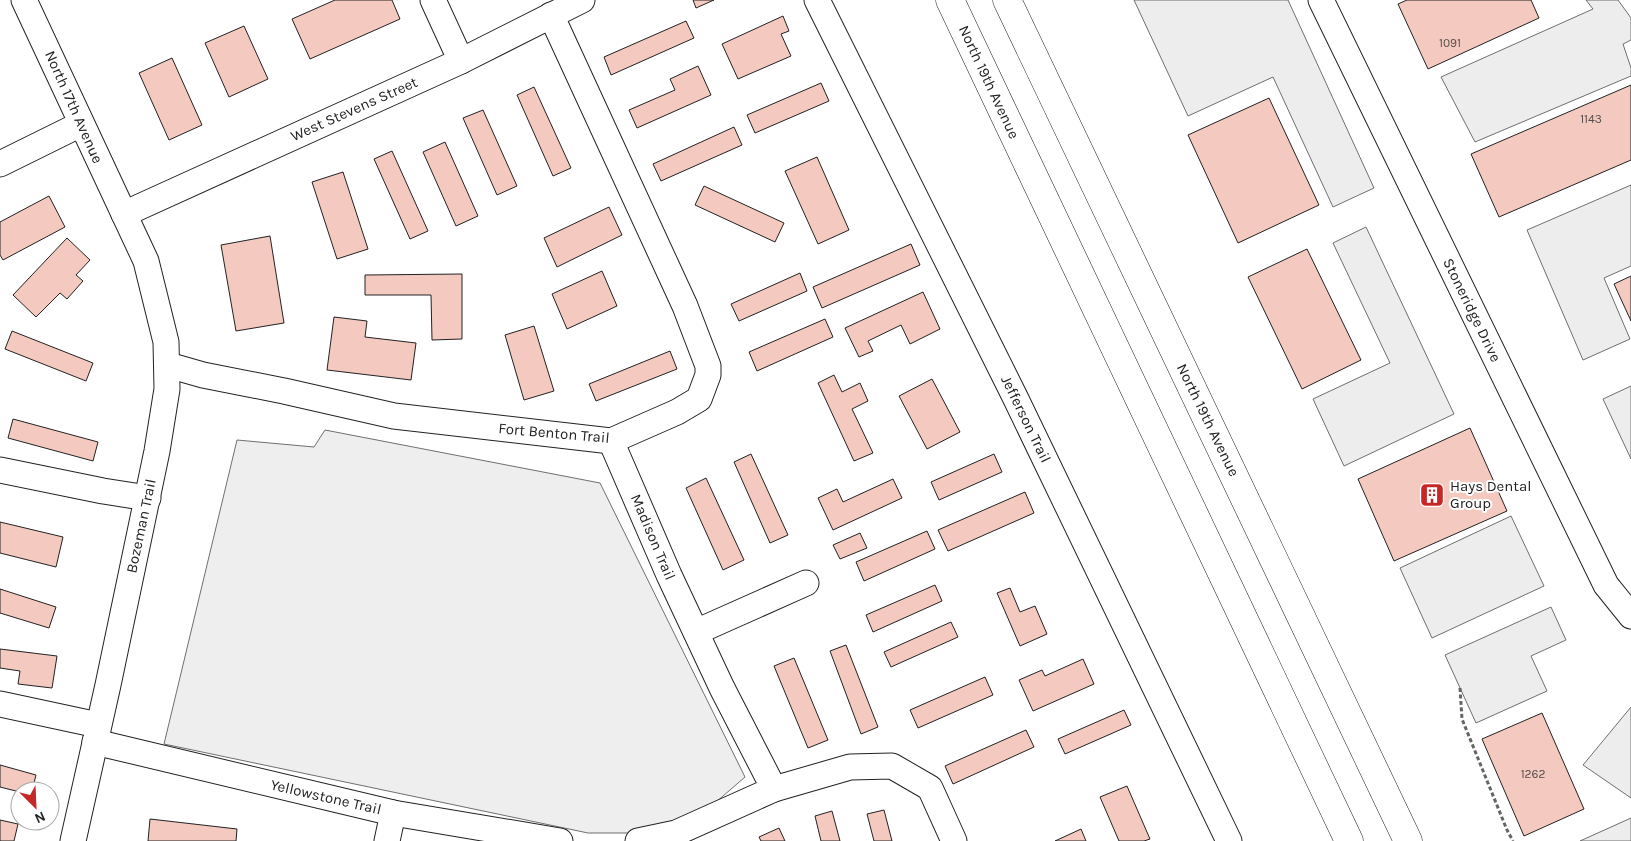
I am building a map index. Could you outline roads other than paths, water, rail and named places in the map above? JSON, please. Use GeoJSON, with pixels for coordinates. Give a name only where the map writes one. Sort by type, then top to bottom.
{"type":"FeatureCollection","features":[{"type":"Feature","properties":{"kind":"main road","name":"North 19th Avenue"},"geometry":{"type":"LineString","coordinates":[[950,0],[1349,841]]}},
{"type":"Feature","properties":{"kind":"main road","name":"North 19th Avenue"},"geometry":{"type":"LineString","coordinates":[[1007,0],[1408,841]]}},
{"type":"Feature","properties":{"kind":"street","name":"North 17th Avenue"},"geometry":{"type":"LineString","coordinates":[[24,0],[124,214]]}},
{"type":"Feature","properties":{"kind":"street"},"geometry":{"type":"LineString","coordinates":[[433,0],[461,61]]}},
{"type":"Feature","properties":{"kind":"street","name":"West Stevens Street"},"geometry":{"type":"LineString","coordinates":[[124,214],[461,61],[582,0]]}},
{"type":"Feature","properties":{"kind":"street","name":"Jefferson Trail"},"geometry":{"type":"LineString","coordinates":[[817,0],[1015,397],[1229,841]]}},
{"type":"Feature","properties":{"kind":"street","name":"Stoneridge Drive"},"geometry":{"type":"LineString","coordinates":[[1321,0],[1606,585],[1631,616]]}},
{"type":"Feature","properties":{"kind":"street","name":"Fort Benton Trail"},"geometry":{"type":"LineString","coordinates":[[168,365],[204,376],[284,391],[394,416],[611,442],[677,412],[699,399],[708,375],[708,366],[685,306],[551,15]]}},
{"type":"Feature","properties":{"kind":"street"},"geometry":{"type":"LineString","coordinates":[[0,164],[81,124]]}},
{"type":"Feature","properties":{"kind":"street","name":"Bozeman Trail"},"geometry":{"type":"LineString","coordinates":[[73,841],[148,498],[167,389],[168,365],[166,342],[146,261],[124,214]]}},
{"type":"Feature","properties":{"kind":"street","name":"Madison Trail"},"geometry":{"type":"LineString","coordinates":[[611,442],[669,575],[722,688],[774,789]]}},
{"type":"Feature","properties":{"kind":"street"},"geometry":{"type":"LineString","coordinates":[[0,470],[148,498]]}},
{"type":"Feature","properties":{"kind":"street"},"geometry":{"type":"LineString","coordinates":[[696,632],[806,583]]}},
{"type":"Feature","properties":{"kind":"street","name":"Yellowstone Trail"},"geometry":{"type":"LineString","coordinates":[[0,704],[96,734],[393,813],[560,841]]}},
{"type":"Feature","properties":{"kind":"street"},"geometry":{"type":"LineString","coordinates":[[638,841],[676,833],[774,789],[850,767],[892,766],[930,788],[954,841]]}},
{"type":"Feature","properties":{"kind":"street"},"geometry":{"type":"LineString","coordinates":[[388,841],[393,813]]}},
{"type":"Feature","properties":{"kind":"place","name":"Hays Dental Group"},"geometry":{"type":"Point","coordinates":[1432,495]}}]}
